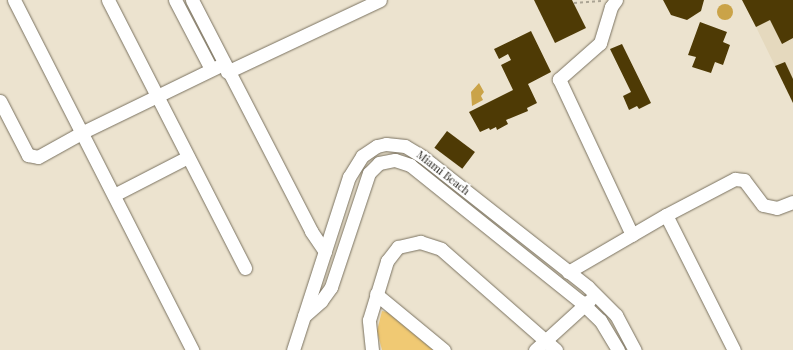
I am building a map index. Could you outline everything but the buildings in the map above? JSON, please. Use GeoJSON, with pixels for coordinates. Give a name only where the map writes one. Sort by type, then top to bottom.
{"type":"FeatureCollection","features":[{"type":"Feature","properties":{"kind":"street"},"geometry":{"type":"LineString","coordinates":[[14,0],[83,132],[192,350]]}},
{"type":"Feature","properties":{"kind":"street"},"geometry":{"type":"LineString","coordinates":[[108,0],[245,268]]}},
{"type":"Feature","properties":{"kind":"street"},"geometry":{"type":"LineString","coordinates":[[175,0],[211,69]]}},
{"type":"Feature","properties":{"kind":"street"},"geometry":{"type":"LineString","coordinates":[[192,0],[225,68],[311,231],[325,252]]}},
{"type":"Feature","properties":{"kind":"street"},"geometry":{"type":"LineString","coordinates":[[0,101],[31,156],[38,158],[83,132],[211,69],[225,68],[380,0]]}},
{"type":"Feature","properties":{"kind":"street"},"geometry":{"type":"LineString","coordinates":[[616,0],[611,7],[600,43],[559,79],[632,235]]}},
{"type":"Feature","properties":{"kind":"street","name":"Miami Beach"},"geometry":{"type":"LineString","coordinates":[[293,350],[355,164],[362,156],[377,146],[396,144],[423,157],[596,294],[616,315],[635,350]]}},
{"type":"Feature","properties":{"kind":"street"},"geometry":{"type":"LineString","coordinates":[[114,195],[188,157]]}},
{"type":"Feature","properties":{"kind":"street","name":"Miami Beach"},"geometry":{"type":"LineString","coordinates":[[304,316],[321,301],[331,287],[369,173],[379,163],[395,160],[410,165],[584,305],[600,320],[618,350]]}},
{"type":"Feature","properties":{"kind":"street"},"geometry":{"type":"LineString","coordinates":[[568,272],[666,215],[735,179],[744,180],[763,205],[776,208],[793,202]]}},
{"type":"Feature","properties":{"kind":"street"},"geometry":{"type":"LineString","coordinates":[[666,215],[734,350]]}},
{"type":"Feature","properties":{"kind":"street"},"geometry":{"type":"LineString","coordinates":[[372,350],[369,320],[387,261],[393,251],[413,243],[434,245],[547,339],[556,350]]}},
{"type":"Feature","properties":{"kind":"street"},"geometry":{"type":"LineString","coordinates":[[376,294],[444,350]]}},
{"type":"Feature","properties":{"kind":"street"},"geometry":{"type":"LineString","coordinates":[[535,350],[596,294]]}},
{"type":"Feature","properties":{"kind":"path"},"geometry":{"type":"LineString","coordinates":[[574,3],[616,0]]}},
{"type":"Feature","properties":{"kind":"shaded area"},"geometry":{"type":"Polygon","coordinates":[[[742,0],[793,0],[793,103],[756,27],[742,0]]]}},
{"type":"Feature","properties":{"kind":"shaded area"},"geometry":{"type":"Polygon","coordinates":[[[725,4],[731,6],[733,12],[731,18],[725,20],[719,18],[717,12],[719,6],[725,4]]]}},
{"type":"Feature","properties":{"kind":"shaded area"},"geometry":{"type":"Polygon","coordinates":[[[479,83],[484,92],[481,96],[483,100],[472,106],[471,92],[479,83]]]}},
{"type":"Feature","properties":{"kind":"shaded area"},"geometry":{"type":"Polygon","coordinates":[[[382,311],[387,312],[433,350],[382,350],[377,331],[382,311]]]}}]}
